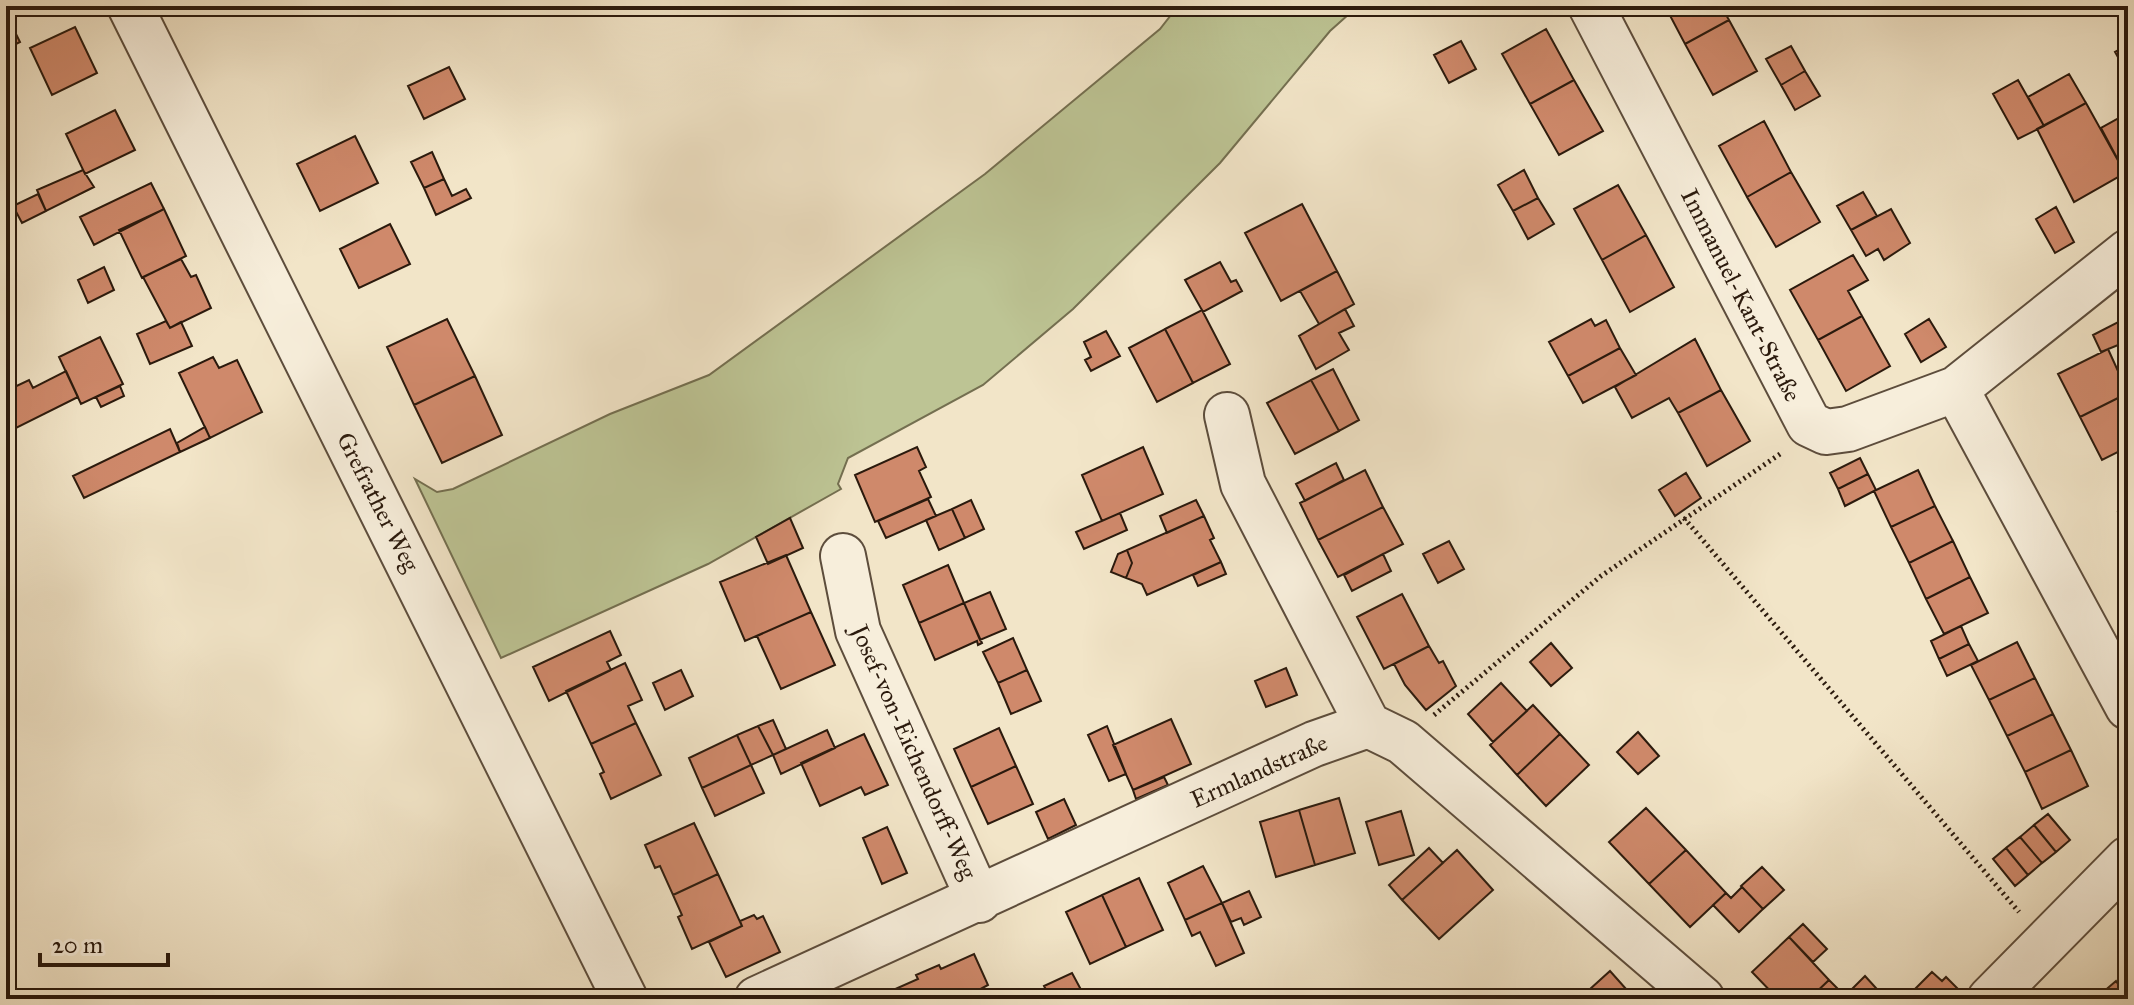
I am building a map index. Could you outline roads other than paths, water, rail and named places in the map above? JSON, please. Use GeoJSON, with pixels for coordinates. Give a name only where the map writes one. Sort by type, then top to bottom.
{"type":"FeatureCollection","features":[{"type":"Feature","properties":{"kind":"street","name":"Grefrather Weg"},"geometry":{"type":"LineString","coordinates":[[130,6],[625,999]]}},
{"type":"Feature","properties":{"kind":"street","name":"Immanuel-Kant-Straße"},"geometry":{"type":"LineString","coordinates":[[1591,6],[1809,424],[1826,432],[1848,429],[1956,389],[2128,252]]}},
{"type":"Feature","properties":{"kind":"street"},"geometry":{"type":"LineString","coordinates":[[1956,389],[2128,707]]}},
{"type":"Feature","properties":{"kind":"street"},"geometry":{"type":"LineString","coordinates":[[1227,415],[1243,484],[1386,733],[1702,999]]}},
{"type":"Feature","properties":{"kind":"street","name":"Josef-von-Eichendorff-Weg"},"geometry":{"type":"LineString","coordinates":[[843,556],[858,631],[979,900]]}},
{"type":"Feature","properties":{"kind":"street","name":"Ermlandstraße"},"geometry":{"type":"LineString","coordinates":[[757,999],[1314,744],[1386,733]]}},
{"type":"Feature","properties":{"kind":"street"},"geometry":{"type":"LineString","coordinates":[[1990,999],[2128,859]]}}]}
